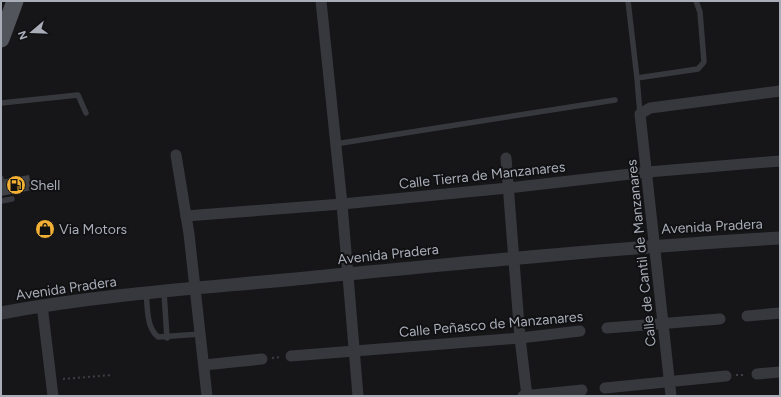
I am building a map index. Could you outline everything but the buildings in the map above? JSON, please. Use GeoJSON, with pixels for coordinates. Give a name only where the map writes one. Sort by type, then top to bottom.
{"type":"FeatureCollection","features":[{"type":"Feature","properties":{"kind":"main road"},"geometry":{"type":"LineString","coordinates":[[1,39],[15,1]]}},
{"type":"Feature","properties":{"kind":"street"},"geometry":{"type":"LineString","coordinates":[[322,1],[342,204],[358,396]]}},
{"type":"Feature","properties":{"kind":"street"},"geometry":{"type":"LineString","coordinates":[[640,111],[650,108],[780,91]]}},
{"type":"Feature","properties":{"kind":"street","name":"Calle de Cantil de Manzanares"},"geometry":{"type":"LineString","coordinates":[[640,111],[648,172],[654,245],[671,396]]}},
{"type":"Feature","properties":{"kind":"street"},"geometry":{"type":"LineString","coordinates":[[176,155],[196,289],[207,396]]}},
{"type":"Feature","properties":{"kind":"street"},"geometry":{"type":"LineString","coordinates":[[506,158],[520,338],[527,396]]}},
{"type":"Feature","properties":{"kind":"street","name":"Calle Tierra de Manzanares"},"geometry":{"type":"LineString","coordinates":[[186,216],[342,204],[508,188],[648,172],[780,161]]}},
{"type":"Feature","properties":{"kind":"street","name":"Avenida Pradera"},"geometry":{"type":"LineString","coordinates":[[1,313],[42,306],[164,292],[514,258],[654,245],[780,238]]}},
{"type":"Feature","properties":{"kind":"street"},"geometry":{"type":"LineString","coordinates":[[42,306],[53,396]]}},
{"type":"Feature","properties":{"kind":"street"},"geometry":{"type":"LineString","coordinates":[[747,316],[780,313]]}},
{"type":"Feature","properties":{"kind":"street"},"geometry":{"type":"LineString","coordinates":[[607,328],[720,319]]}},
{"type":"Feature","properties":{"kind":"street","name":"Calle Peñasco de Manzanares"},"geometry":{"type":"LineString","coordinates":[[291,356],[580,332]]}},
{"type":"Feature","properties":{"kind":"street"},"geometry":{"type":"LineString","coordinates":[[204,365],[262,359]]}},
{"type":"Feature","properties":{"kind":"street"},"geometry":{"type":"LineString","coordinates":[[757,374],[780,372]]}},
{"type":"Feature","properties":{"kind":"street"},"geometry":{"type":"LineString","coordinates":[[605,388],[670,383],[726,376]]}},
{"type":"Feature","properties":{"kind":"street"},"geometry":{"type":"LineString","coordinates":[[523,396],[582,390]]}},
{"type":"Feature","properties":{"kind":"lane"},"geometry":{"type":"LineString","coordinates":[[628,1],[640,111]]}},
{"type":"Feature","properties":{"kind":"lane"},"geometry":{"type":"LineString","coordinates":[[637,78],[698,69],[704,62],[700,12],[696,1]]}},
{"type":"Feature","properties":{"kind":"lane"},"geometry":{"type":"LineString","coordinates":[[1,103],[78,95],[86,113]]}},
{"type":"Feature","properties":{"kind":"lane"},"geometry":{"type":"LineString","coordinates":[[335,144],[615,100]]}},
{"type":"Feature","properties":{"kind":"lane"},"geometry":{"type":"LineString","coordinates":[[164,292],[167,338]]}},
{"type":"Feature","properties":{"kind":"lane"},"geometry":{"type":"LineString","coordinates":[[146,294],[150,325],[153,333],[158,338],[201,334]]}},
{"type":"Feature","properties":{"kind":"path"},"geometry":{"type":"LineString","coordinates":[[262,359],[291,356]]}},
{"type":"Feature","properties":{"kind":"path"},"geometry":{"type":"LineString","coordinates":[[726,376],[757,374]]}},
{"type":"Feature","properties":{"kind":"path"},"geometry":{"type":"LineString","coordinates":[[52,380],[112,375]]}},
{"type":"Feature","properties":{"kind":"place","name":"Shell"},"geometry":{"type":"Point","coordinates":[16,185]}},
{"type":"Feature","properties":{"kind":"place","name":"Via Motors"},"geometry":{"type":"Point","coordinates":[45,229]}}]}
